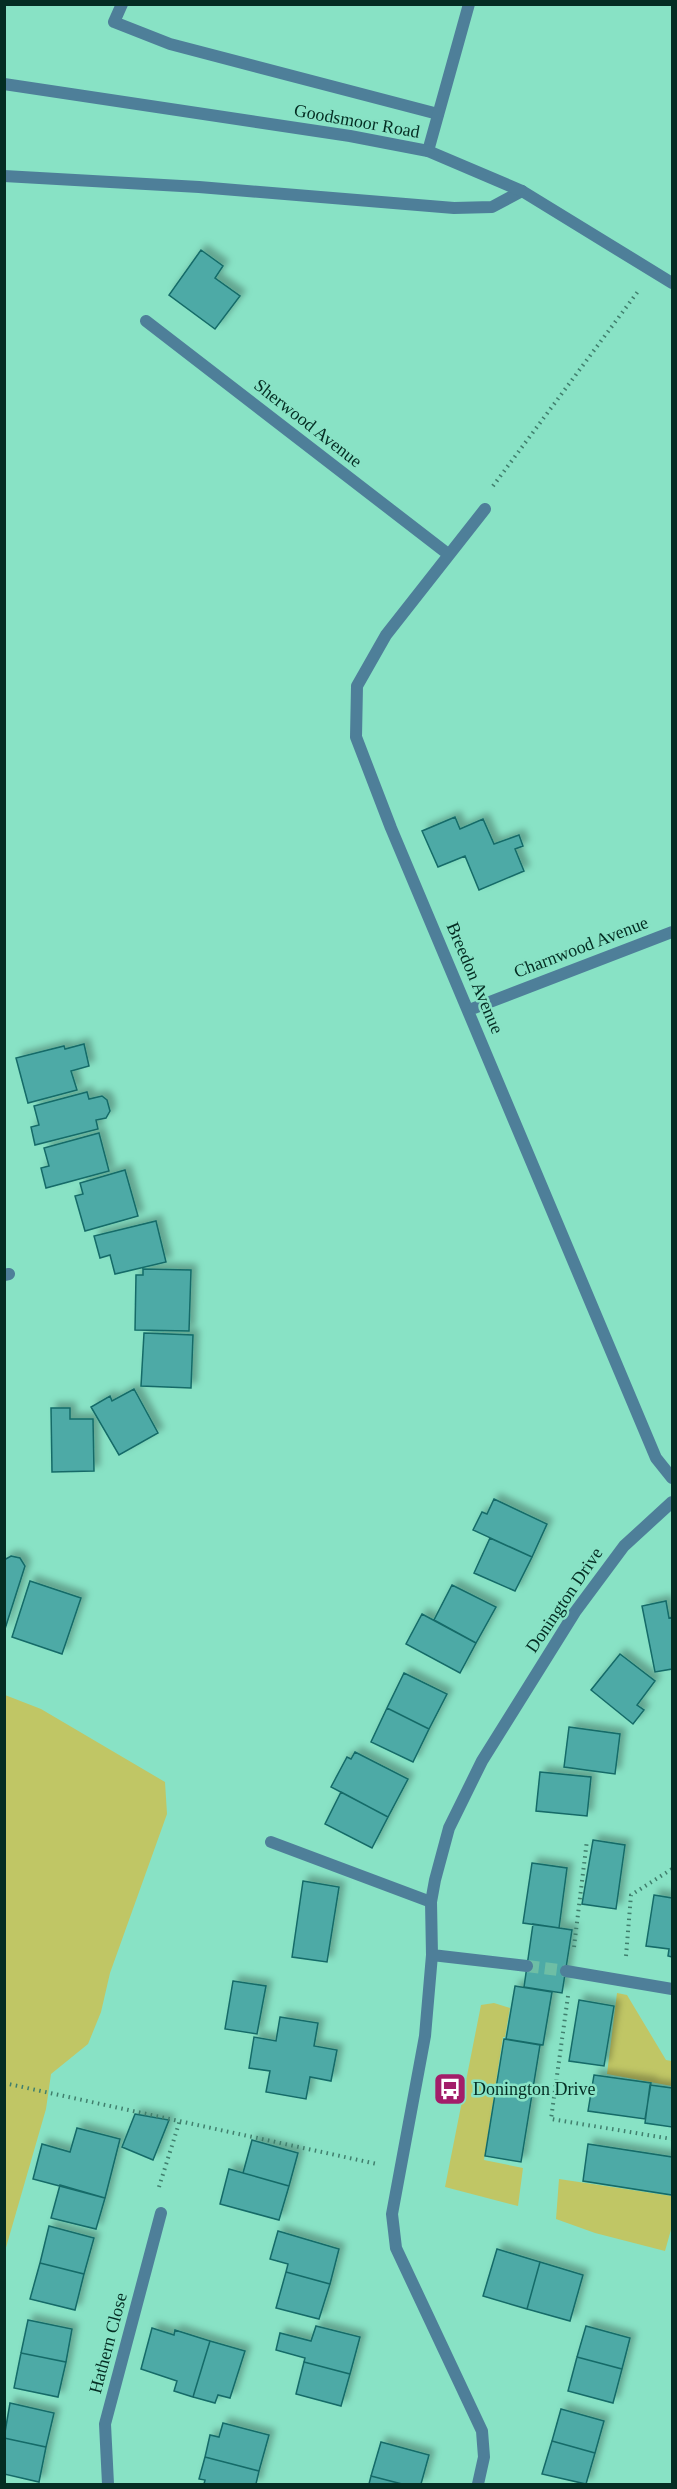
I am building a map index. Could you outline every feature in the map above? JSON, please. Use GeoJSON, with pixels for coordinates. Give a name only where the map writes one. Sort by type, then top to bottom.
{"type":"FeatureCollection","features":[{"type":"Feature","properties":{"kind":"street"},"geometry":{"type":"LineString","coordinates":[[122,4],[114,22],[170,44],[438,114]]}},
{"type":"Feature","properties":{"kind":"street"},"geometry":{"type":"LineString","coordinates":[[428,151],[469,4]]}},
{"type":"Feature","properties":{"kind":"street","name":"Goodsmoor Road"},"geometry":{"type":"LineString","coordinates":[[4,84],[350,136],[428,151],[522,191],[672,283]]}},
{"type":"Feature","properties":{"kind":"street"},"geometry":{"type":"LineString","coordinates":[[4,176],[199,188],[454,208],[492,207],[522,191]]}},
{"type":"Feature","properties":{"kind":"street","name":"Sherwood Avenue"},"geometry":{"type":"LineString","coordinates":[[146,321],[448,554]]}},
{"type":"Feature","properties":{"kind":"street","name":"Breedon Avenue"},"geometry":{"type":"LineString","coordinates":[[484,509],[386,635],[357,686],[356,737],[391,828],[656,1458],[672,1478]]}},
{"type":"Feature","properties":{"kind":"street","name":"Charnwood Avenue"},"geometry":{"type":"LineString","coordinates":[[469,1010],[672,932]]}},
{"type":"Feature","properties":{"kind":"street","name":"Donington Drive"},"geometry":{"type":"LineString","coordinates":[[478,2484],[484,2457],[482,2431],[396,2248],[392,2214],[398,2168],[425,2036],[432,1955],[431,1902],[449,1828],[482,1761],[582,1602],[624,1546],[672,1502]]}},
{"type":"Feature","properties":{"kind":"street"},"geometry":{"type":"LineString","coordinates":[[271,1842],[431,1902]]}},
{"type":"Feature","properties":{"kind":"street"},"geometry":{"type":"LineString","coordinates":[[432,1955],[527,1966]]}},
{"type":"Feature","properties":{"kind":"street"},"geometry":{"type":"LineString","coordinates":[[569,1971],[672,1989]]}},
{"type":"Feature","properties":{"kind":"street","name":"Hathern Close"},"geometry":{"type":"LineString","coordinates":[[108,2484],[105,2424],[161,2213]]}},
{"type":"Feature","properties":{"kind":"path"},"geometry":{"type":"LineString","coordinates":[[484,509],[490,489],[653,270]]}},
{"type":"Feature","properties":{"kind":"path"},"geometry":{"type":"LineString","coordinates":[[587,1840],[550,2119],[672,2139]]}},
{"type":"Feature","properties":{"kind":"path"},"geometry":{"type":"LineString","coordinates":[[624,1981],[631,1895],[672,1869]]}},
{"type":"Feature","properties":{"kind":"path"},"geometry":{"type":"LineString","coordinates":[[4,2083],[398,2168]]}},
{"type":"Feature","properties":{"kind":"path"},"geometry":{"type":"LineString","coordinates":[[161,2213],[155,2200],[180,2120]]}},
{"type":"Feature","properties":{"kind":"green space"},"geometry":{"type":"Polygon","coordinates":[[[5,1695],[41,1709],[165,1782],[167,1814],[110,1973],[101,2012],[88,2044],[51,2074],[46,2109],[5,2251],[5,1695]]]}},
{"type":"Feature","properties":{"kind":"green space"},"geometry":{"type":"Polygon","coordinates":[[[617,1993],[627,1995],[666,2060],[672,2061],[672,2086],[607,2074],[617,1993]]]}},
{"type":"Feature","properties":{"kind":"green space"},"geometry":{"type":"Polygon","coordinates":[[[494,2003],[510,2008],[505,2037],[503,2037],[484,2160],[523,2168],[518,2206],[445,2187],[481,2005],[494,2003]]]}},
{"type":"Feature","properties":{"kind":"green space"},"geometry":{"type":"Polygon","coordinates":[[[559,2179],[672,2196],[672,2226],[665,2251],[595,2233],[556,2219],[559,2179]]]}},
{"type":"Feature","properties":{"kind":"building"},"geometry":{"type":"Polygon","coordinates":[[[201,250],[223,266],[215,278],[240,296],[215,329],[169,295],[201,250]]]}},
{"type":"Feature","properties":{"kind":"building"},"geometry":{"type":"Polygon","coordinates":[[[455,817],[460,829],[483,819],[494,844],[519,835],[523,846],[515,849],[524,871],[479,890],[465,856],[438,867],[422,831],[455,817]]]}},
{"type":"Feature","properties":{"kind":"building"},"geometry":{"type":"Polygon","coordinates":[[[84,1044],[89,1066],[71,1071],[77,1090],[28,1103],[16,1058],[64,1046],[65,1049],[84,1044]]]}},
{"type":"Feature","properties":{"kind":"building"},"geometry":{"type":"Polygon","coordinates":[[[87,1092],[89,1099],[102,1096],[107,1100],[110,1111],[106,1118],[96,1120],[98,1129],[35,1145],[31,1127],[39,1125],[34,1106],[87,1092]]]}},
{"type":"Feature","properties":{"kind":"building"},"geometry":{"type":"Polygon","coordinates":[[[99,1133],[109,1171],[46,1188],[41,1168],[49,1166],[44,1148],[99,1133]]]}},
{"type":"Feature","properties":{"kind":"building"},"geometry":{"type":"Polygon","coordinates":[[[125,1170],[138,1216],[85,1231],[75,1196],[83,1194],[80,1183],[125,1170]]]}},
{"type":"Feature","properties":{"kind":"building"},"geometry":{"type":"Polygon","coordinates":[[[156,1221],[166,1262],[115,1274],[110,1255],[100,1258],[94,1236],[156,1221]]]}},
{"type":"Feature","properties":{"kind":"building"},"geometry":{"type":"Polygon","coordinates":[[[143,1269],[191,1270],[189,1331],[135,1330],[136,1275],[143,1275],[143,1269]]]}},
{"type":"Feature","properties":{"kind":"building"},"geometry":{"type":"Polygon","coordinates":[[[144,1333],[193,1335],[191,1388],[141,1386],[144,1333]]]}},
{"type":"Feature","properties":{"kind":"building"},"geometry":{"type":"Polygon","coordinates":[[[134,1389],[158,1433],[119,1455],[91,1407],[110,1396],[112,1401],[134,1389]]]}},
{"type":"Feature","properties":{"kind":"building"},"geometry":{"type":"Polygon","coordinates":[[[51,1408],[70,1408],[70,1419],[93,1419],[94,1471],[52,1472],[51,1408]]]}},
{"type":"Feature","properties":{"kind":"building"},"geometry":{"type":"Polygon","coordinates":[[[494,1499],[547,1524],[532,1557],[473,1530],[482,1512],[487,1514],[494,1499]]]}},
{"type":"Feature","properties":{"kind":"building"},"geometry":{"type":"Polygon","coordinates":[[[490,1538],[532,1557],[515,1591],[474,1573],[490,1538]]]}},
{"type":"Feature","properties":{"kind":"building"},"geometry":{"type":"Polygon","coordinates":[[[11,1556],[20,1558],[25,1566],[4,1632],[4,1560],[11,1556]]]}},
{"type":"Feature","properties":{"kind":"building"},"geometry":{"type":"Polygon","coordinates":[[[30,1581],[81,1598],[62,1654],[12,1637],[30,1581]]]}},
{"type":"Feature","properties":{"kind":"building"},"geometry":{"type":"Polygon","coordinates":[[[452,1585],[496,1607],[476,1643],[434,1620],[452,1585]]]}},
{"type":"Feature","properties":{"kind":"building"},"geometry":{"type":"Polygon","coordinates":[[[666,1601],[669,1618],[672,1617],[672,1669],[655,1672],[642,1606],[666,1601]]]}},
{"type":"Feature","properties":{"kind":"building"},"geometry":{"type":"Polygon","coordinates":[[[422,1614],[476,1643],[460,1673],[406,1644],[422,1614]]]}},
{"type":"Feature","properties":{"kind":"building"},"geometry":{"type":"Polygon","coordinates":[[[620,1654],[655,1681],[637,1705],[644,1710],[633,1724],[591,1690],[620,1654]]]}},
{"type":"Feature","properties":{"kind":"building"},"geometry":{"type":"Polygon","coordinates":[[[404,1673],[447,1694],[429,1729],[387,1708],[404,1673]]]}},
{"type":"Feature","properties":{"kind":"building"},"geometry":{"type":"Polygon","coordinates":[[[387,1708],[429,1729],[413,1762],[371,1742],[387,1708]]]}},
{"type":"Feature","properties":{"kind":"building"},"geometry":{"type":"Polygon","coordinates":[[[569,1727],[620,1734],[615,1774],[564,1767],[569,1727]]]}},
{"type":"Feature","properties":{"kind":"building"},"geometry":{"type":"Polygon","coordinates":[[[355,1752],[408,1779],[388,1817],[331,1787],[347,1757],[351,1759],[355,1752]]]}},
{"type":"Feature","properties":{"kind":"building"},"geometry":{"type":"Polygon","coordinates":[[[540,1772],[591,1777],[587,1816],[536,1811],[540,1772]]]}},
{"type":"Feature","properties":{"kind":"building"},"geometry":{"type":"Polygon","coordinates":[[[341,1792],[388,1817],[372,1848],[325,1824],[341,1792]]]}},
{"type":"Feature","properties":{"kind":"building"},"geometry":{"type":"Polygon","coordinates":[[[593,1840],[625,1845],[616,1909],[582,1904],[593,1840]]]}},
{"type":"Feature","properties":{"kind":"building"},"geometry":{"type":"Polygon","coordinates":[[[532,1863],[567,1868],[559,1928],[523,1923],[532,1863]]]}},
{"type":"Feature","properties":{"kind":"building"},"geometry":{"type":"Polygon","coordinates":[[[303,1881],[339,1887],[327,1962],[292,1957],[303,1881]]]}},
{"type":"Feature","properties":{"kind":"building"},"geometry":{"type":"Polygon","coordinates":[[[654,1895],[672,1898],[672,1957],[668,1956],[669,1949],[646,1946],[654,1895]]]}},
{"type":"Feature","properties":{"kind":"building"},"geometry":{"type":"Polygon","coordinates":[[[533,1924],[572,1930],[562,1993],[524,1987],[533,1924]]]}},
{"type":"Feature","properties":{"kind":"building"},"geometry":{"type":"Polygon","coordinates":[[[233,1981],[266,1986],[257,2034],[225,2029],[233,1981]]]}},
{"type":"Feature","properties":{"kind":"building"},"geometry":{"type":"Polygon","coordinates":[[[515,1986],[552,1992],[543,2045],[506,2039],[515,1986]]]}},
{"type":"Feature","properties":{"kind":"building"},"geometry":{"type":"Polygon","coordinates":[[[579,2000],[614,2006],[604,2066],[569,2061],[579,2000]]]}},
{"type":"Feature","properties":{"kind":"building"},"geometry":{"type":"Polygon","coordinates":[[[280,2017],[318,2023],[314,2046],[337,2050],[331,2081],[310,2077],[306,2099],[266,2092],[270,2071],[249,2068],[254,2037],[276,2041],[280,2017]]]}},
{"type":"Feature","properties":{"kind":"building"},"geometry":{"type":"Polygon","coordinates":[[[504,2039],[540,2045],[521,2162],[485,2156],[504,2039]]]}},
{"type":"Feature","properties":{"kind":"building"},"geometry":{"type":"Polygon","coordinates":[[[594,2075],[651,2083],[645,2119],[588,2111],[594,2075]]]}},
{"type":"Feature","properties":{"kind":"building"},"geometry":{"type":"Polygon","coordinates":[[[650,2085],[672,2088],[672,2127],[645,2123],[650,2085]]]}},
{"type":"Feature","properties":{"kind":"building"},"geometry":{"type":"Polygon","coordinates":[[[135,2114],[169,2120],[153,2160],[122,2147],[135,2114]]]}},
{"type":"Feature","properties":{"kind":"building"},"geometry":{"type":"Polygon","coordinates":[[[77,2128],[120,2139],[105,2198],[33,2179],[42,2144],[70,2152],[77,2128]]]}},
{"type":"Feature","properties":{"kind":"building"},"geometry":{"type":"Polygon","coordinates":[[[252,2140],[298,2153],[289,2186],[243,2173],[252,2140]]]}},
{"type":"Feature","properties":{"kind":"building"},"geometry":{"type":"Polygon","coordinates":[[[588,2144],[672,2157],[672,2195],[583,2181],[588,2144]]]}},
{"type":"Feature","properties":{"kind":"building"},"geometry":{"type":"Polygon","coordinates":[[[229,2169],[289,2186],[279,2220],[220,2204],[229,2169]]]}},
{"type":"Feature","properties":{"kind":"building"},"geometry":{"type":"Polygon","coordinates":[[[60,2185],[105,2198],[96,2229],[51,2218],[60,2185]]]}},
{"type":"Feature","properties":{"kind":"building"},"geometry":{"type":"Polygon","coordinates":[[[49,2226],[94,2238],[84,2274],[40,2263],[49,2226]]]}},
{"type":"Feature","properties":{"kind":"building"},"geometry":{"type":"Polygon","coordinates":[[[278,2231],[339,2249],[330,2284],[286,2272],[288,2264],[270,2259],[278,2231]]]}},
{"type":"Feature","properties":{"kind":"building"},"geometry":{"type":"Polygon","coordinates":[[[497,2249],[540,2262],[527,2309],[483,2296],[497,2249]]]}},
{"type":"Feature","properties":{"kind":"building"},"geometry":{"type":"Polygon","coordinates":[[[540,2262],[583,2275],[570,2321],[527,2309],[540,2262]]]}},
{"type":"Feature","properties":{"kind":"building"},"geometry":{"type":"Polygon","coordinates":[[[40,2263],[84,2274],[75,2310],[30,2299],[40,2263]]]}},
{"type":"Feature","properties":{"kind":"building"},"geometry":{"type":"Polygon","coordinates":[[[286,2272],[330,2284],[319,2319],[276,2308],[286,2272]]]}},
{"type":"Feature","properties":{"kind":"building"},"geometry":{"type":"Polygon","coordinates":[[[28,2320],[72,2329],[66,2362],[21,2353],[28,2320]]]}},
{"type":"Feature","properties":{"kind":"building"},"geometry":{"type":"Polygon","coordinates":[[[316,2326],[360,2337],[350,2374],[304,2362],[305,2358],[276,2350],[280,2333],[311,2341],[316,2326]]]}},
{"type":"Feature","properties":{"kind":"building"},"geometry":{"type":"Polygon","coordinates":[[[586,2326],[630,2338],[622,2369],[577,2357],[586,2326]]]}},
{"type":"Feature","properties":{"kind":"building"},"geometry":{"type":"Polygon","coordinates":[[[152,2328],[174,2335],[175,2330],[210,2341],[193,2397],[174,2391],[177,2381],[141,2369],[152,2328]]]}},
{"type":"Feature","properties":{"kind":"building"},"geometry":{"type":"Polygon","coordinates":[[[210,2341],[245,2351],[230,2398],[218,2395],[215,2403],[193,2397],[210,2341]]]}},
{"type":"Feature","properties":{"kind":"building"},"geometry":{"type":"Polygon","coordinates":[[[21,2353],[66,2362],[58,2397],[14,2388],[21,2353]]]}},
{"type":"Feature","properties":{"kind":"building"},"geometry":{"type":"Polygon","coordinates":[[[577,2357],[622,2369],[613,2403],[568,2391],[577,2357]]]}},
{"type":"Feature","properties":{"kind":"building"},"geometry":{"type":"Polygon","coordinates":[[[304,2362],[350,2374],[341,2406],[296,2394],[304,2362]]]}},
{"type":"Feature","properties":{"kind":"building"},"geometry":{"type":"Polygon","coordinates":[[[10,2403],[54,2413],[46,2447],[4,2438],[10,2403]]]}},
{"type":"Feature","properties":{"kind":"building"},"geometry":{"type":"Polygon","coordinates":[[[561,2409],[604,2421],[595,2453],[552,2441],[561,2409]]]}},
{"type":"Feature","properties":{"kind":"building"},"geometry":{"type":"Polygon","coordinates":[[[223,2423],[269,2435],[259,2471],[205,2457],[210,2435],[219,2437],[223,2423]]]}},
{"type":"Feature","properties":{"kind":"building"},"geometry":{"type":"Polygon","coordinates":[[[4,2438],[46,2447],[39,2482],[4,2474],[4,2438]]]}},
{"type":"Feature","properties":{"kind":"building"},"geometry":{"type":"Polygon","coordinates":[[[552,2441],[595,2453],[586,2484],[542,2474],[552,2441]]]}},
{"type":"Feature","properties":{"kind":"building"},"geometry":{"type":"Polygon","coordinates":[[[381,2442],[429,2455],[421,2484],[402,2484],[371,2476],[381,2442]]]}},
{"type":"Feature","properties":{"kind":"building"},"geometry":{"type":"Polygon","coordinates":[[[205,2457],[259,2471],[256,2484],[204,2484],[205,2480],[199,2479],[205,2457]]]}},
{"type":"Feature","properties":{"kind":"building"},"geometry":{"type":"Polygon","coordinates":[[[371,2476],[402,2484],[369,2484],[371,2476]]]}},
{"type":"Feature","properties":{"kind":"tunnel"},"geometry":{"type":"LineString","coordinates":[[527,1966],[566,1971]]}},
{"type":"Feature","properties":{"kind":"place","name":"Donington Drive"},"geometry":{"type":"Point","coordinates":[450,2089]}}]}
